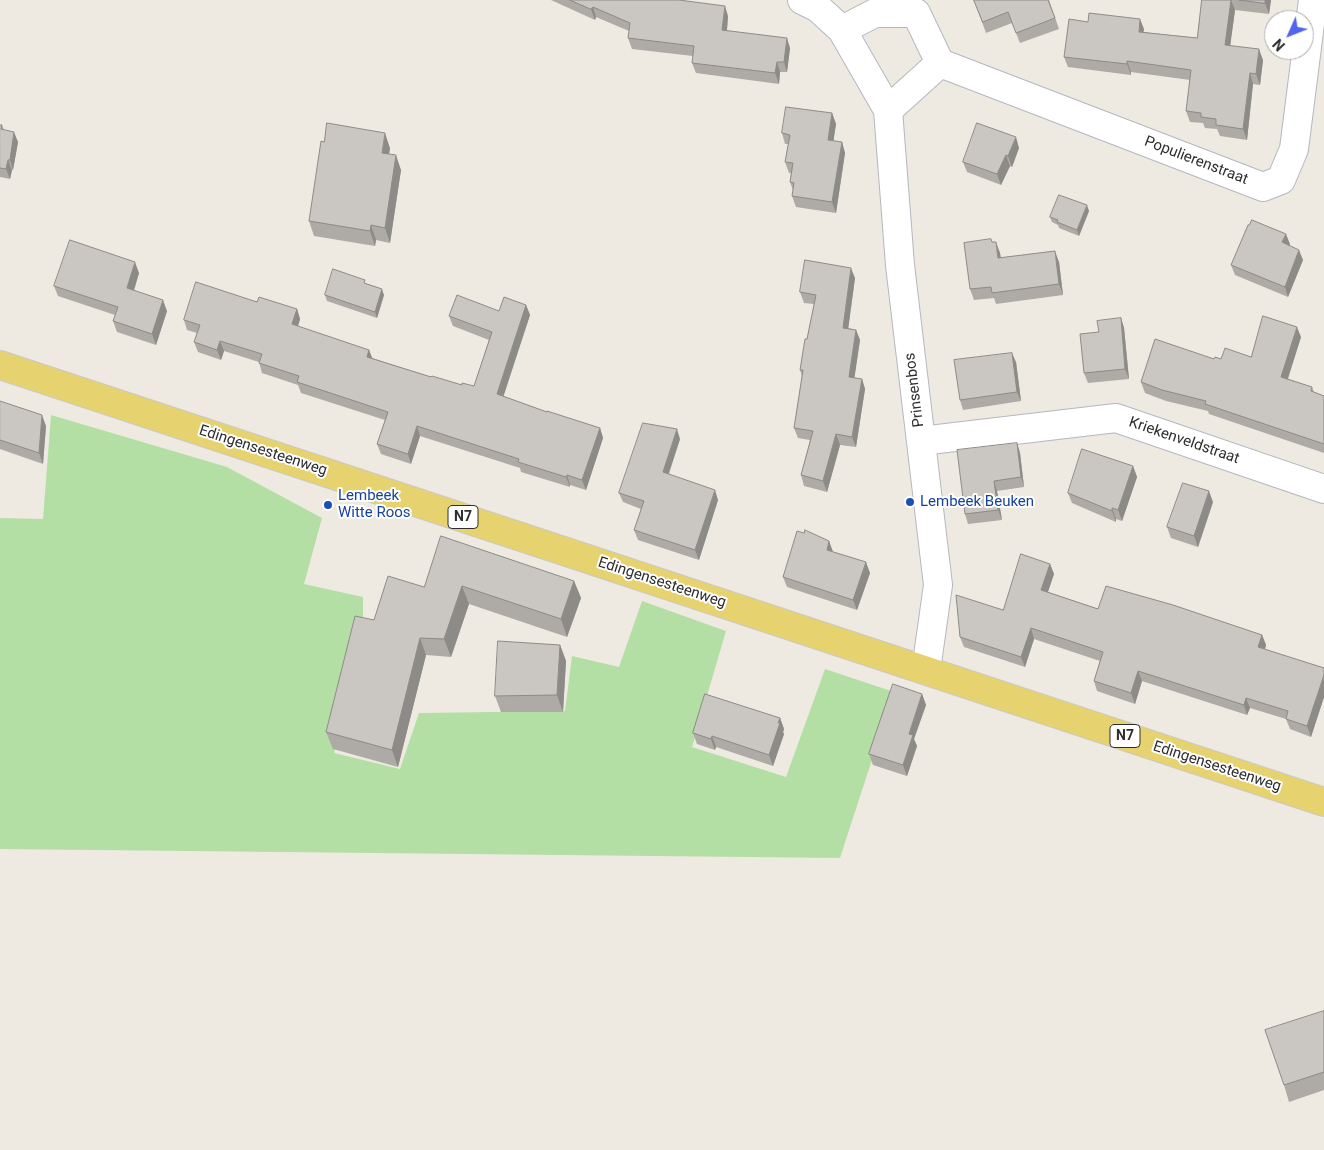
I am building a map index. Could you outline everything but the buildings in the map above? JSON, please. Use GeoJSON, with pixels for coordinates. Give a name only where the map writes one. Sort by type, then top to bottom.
{"type":"FeatureCollection","features":[{"type":"Feature","properties":{"kind":"main road","name":"Edingensesteenweg"},"geometry":{"type":"LineString","coordinates":[[0,365],[1324,802]]}},
{"type":"Feature","properties":{"kind":"street","name":"Prinsenbos"},"geometry":{"type":"LineString","coordinates":[[802,0],[818,8],[842,30],[888,110],[900,265],[938,585],[926,670]]}},
{"type":"Feature","properties":{"kind":"street","name":"Populierenstraat"},"geometry":{"type":"LineString","coordinates":[[940,64],[1263,187],[1281,180],[1294,149],[1313,0]]}},
{"type":"Feature","properties":{"kind":"street"},"geometry":{"type":"LineString","coordinates":[[842,30],[875,13],[918,7],[940,64],[888,110]]}},
{"type":"Feature","properties":{"kind":"street","name":"Kriekenveldstraat"},"geometry":{"type":"LineString","coordinates":[[921,441],[1116,418],[1324,490]]}},
{"type":"Feature","properties":{"kind":"green space"},"geometry":{"type":"Polygon","coordinates":[[[51,415],[227,467],[322,518],[304,584],[363,597],[363,634],[334,753],[400,769],[419,713],[565,711],[572,656],[619,667],[642,601],[726,631],[692,747],[786,777],[825,669],[894,692],[840,858],[0,849],[0,518],[43,519],[51,415]]]}},
{"type":"Feature","properties":{"kind":"place","name":"Lembeek Beuken"},"geometry":{"type":"Point","coordinates":[910,502]}},
{"type":"Feature","properties":{"kind":"place","name":"Lembeek Witte Roos"},"geometry":{"type":"Point","coordinates":[328,505]}}]}
